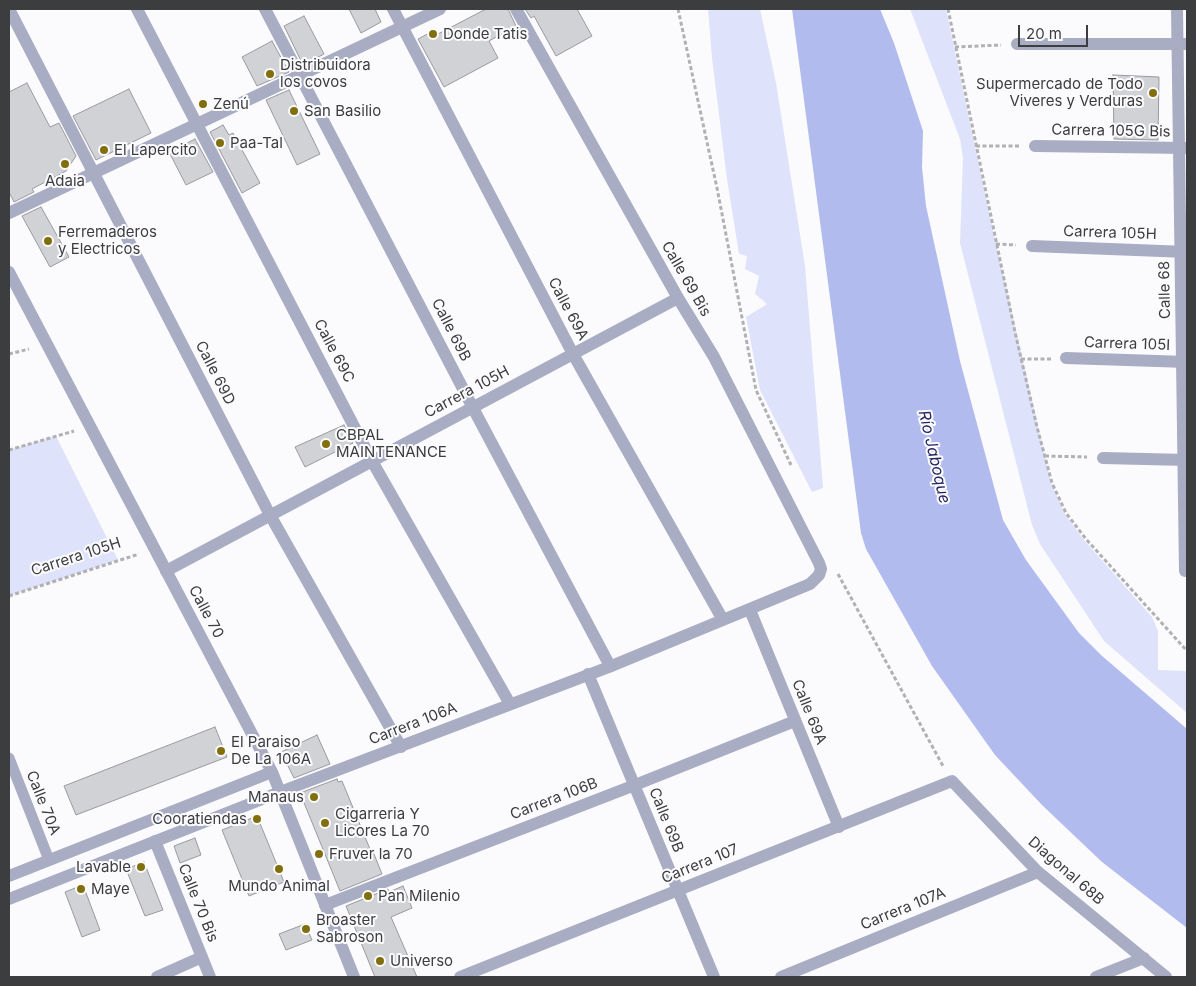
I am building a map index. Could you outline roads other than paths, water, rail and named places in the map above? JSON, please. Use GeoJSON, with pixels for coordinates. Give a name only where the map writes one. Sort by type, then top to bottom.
{"type":"FeatureCollection","features":[{"type":"Feature","properties":{"kind":"street","name":"Calle 69D"},"geometry":{"type":"LineString","coordinates":[[9,9],[270,515],[401,747]]}},
{"type":"Feature","properties":{"kind":"street","name":"Calle 69C"},"geometry":{"type":"LineString","coordinates":[[137,9],[372,461],[510,704]]}},
{"type":"Feature","properties":{"kind":"street","name":"Calle 69B"},"geometry":{"type":"LineString","coordinates":[[265,9],[610,666]]}},
{"type":"Feature","properties":{"kind":"street","name":"Calle 69A"},"geometry":{"type":"LineString","coordinates":[[392,9],[573,354],[723,620]]}},
{"type":"Feature","properties":{"kind":"street"},"geometry":{"type":"LineString","coordinates":[[9,213],[440,9]]}},
{"type":"Feature","properties":{"kind":"street","name":"Calle 69 Bis"},"geometry":{"type":"LineString","coordinates":[[516,9],[678,298],[714,356],[821,568]]}},
{"type":"Feature","properties":{"kind":"street","name":"Calle 68"},"geometry":{"type":"LineString","coordinates":[[1177,9],[1182,44],[1186,571]]}},
{"type":"Feature","properties":{"kind":"street"},"geometry":{"type":"LineString","coordinates":[[1017,44],[1182,44]]}},
{"type":"Feature","properties":{"kind":"street","name":"Carrera 105G Bis"},"geometry":{"type":"LineString","coordinates":[[1035,146],[1183,148]]}},
{"type":"Feature","properties":{"kind":"street","name":"Carrera 105H"},"geometry":{"type":"LineString","coordinates":[[1032,246],[1184,252]]}},
{"type":"Feature","properties":{"kind":"street","name":"Calle 70"},"geometry":{"type":"LineString","coordinates":[[9,272],[272,772],[354,977]]}},
{"type":"Feature","properties":{"kind":"street","name":"Carrera 105H"},"geometry":{"type":"LineString","coordinates":[[166,571],[678,298]]}},
{"type":"Feature","properties":{"kind":"street","name":"Carrera 105I"},"geometry":{"type":"LineString","coordinates":[[1066,358],[1185,363]]}},
{"type":"Feature","properties":{"kind":"street"},"geometry":{"type":"LineString","coordinates":[[1103,458],[1185,460]]}},
{"type":"Feature","properties":{"kind":"street","name":"Carrera 106A"},"geometry":{"type":"LineString","coordinates":[[9,899],[750,610],[810,584],[820,575],[821,568]]}},
{"type":"Feature","properties":{"kind":"street","name":"Calle 69A"},"geometry":{"type":"LineString","coordinates":[[750,610],[839,827]]}},
{"type":"Feature","properties":{"kind":"street","name":"Calle 69B"},"geometry":{"type":"LineString","coordinates":[[588,674],[714,977]]}},
{"type":"Feature","properties":{"kind":"street","name":"Carrera 106B"},"geometry":{"type":"LineString","coordinates":[[325,905],[795,721]]}},
{"type":"Feature","properties":{"kind":"street"},"geometry":{"type":"LineString","coordinates":[[9,876],[272,772]]}},
{"type":"Feature","properties":{"kind":"street","name":"Carrera 107"},"geometry":{"type":"LineString","coordinates":[[460,977],[952,781]]}},
{"type":"Feature","properties":{"kind":"street","name":"Diagonal 68B"},"geometry":{"type":"LineString","coordinates":[[952,781],[1038,872],[1166,977]]}},
{"type":"Feature","properties":{"kind":"street","name":"Calle 70 Bis"},"geometry":{"type":"LineString","coordinates":[[156,841],[210,977]]}},
{"type":"Feature","properties":{"kind":"street","name":"Carrera 107A"},"geometry":{"type":"LineString","coordinates":[[782,977],[1038,872]]}},
{"type":"Feature","properties":{"kind":"street"},"geometry":{"type":"LineString","coordinates":[[157,977],[202,958]]}},
{"type":"Feature","properties":{"kind":"street"},"geometry":{"type":"LineString","coordinates":[[1096,977],[1144,958]]}},
{"type":"Feature","properties":{"kind":"lane","name":"Calle 70A"},"geometry":{"type":"LineString","coordinates":[[9,758],[49,860]]}},
{"type":"Feature","properties":{"kind":"water","name":"Río Jaboque"},"geometry":{"type":"Polygon","coordinates":[[[792,9],[880,9],[894,43],[923,131],[922,167],[926,206],[960,361],[1003,520],[1026,560],[1079,633],[1101,655],[1187,729],[1187,928],[1102,862],[1042,805],[995,755],[932,666],[866,549],[861,533],[792,9]]]}},
{"type":"Feature","properties":{"kind":"place","name":"Donde Tatis"},"geometry":{"type":"Point","coordinates":[433,34]}},
{"type":"Feature","properties":{"kind":"place","name":"Distribuidora los covos"},"geometry":{"type":"Point","coordinates":[270,74]}},
{"type":"Feature","properties":{"kind":"place","name":"Supermercado de Todo Viveres y Verduras"},"geometry":{"type":"Point","coordinates":[1153,93]}},
{"type":"Feature","properties":{"kind":"place","name":"Zenú"},"geometry":{"type":"Point","coordinates":[203,104]}},
{"type":"Feature","properties":{"kind":"place","name":"San Basilio"},"geometry":{"type":"Point","coordinates":[294,111]}},
{"type":"Feature","properties":{"kind":"place","name":"Paa-Tal"},"geometry":{"type":"Point","coordinates":[220,143]}},
{"type":"Feature","properties":{"kind":"place","name":"El Lapercito"},"geometry":{"type":"Point","coordinates":[104,150]}},
{"type":"Feature","properties":{"kind":"place","name":"Adaia"},"geometry":{"type":"Point","coordinates":[65,164]}},
{"type":"Feature","properties":{"kind":"place","name":"Ferremaderos y Electricos"},"geometry":{"type":"Point","coordinates":[48,241]}},
{"type":"Feature","properties":{"kind":"place","name":"CBPAL MAINTENANCE"},"geometry":{"type":"Point","coordinates":[326,444]}},
{"type":"Feature","properties":{"kind":"place","name":"El Paraiso De La 106A"},"geometry":{"type":"Point","coordinates":[221,751]}},
{"type":"Feature","properties":{"kind":"place","name":"Manaus"},"geometry":{"type":"Point","coordinates":[314,797]}},
{"type":"Feature","properties":{"kind":"place","name":"Cooratiendas"},"geometry":{"type":"Point","coordinates":[257,819]}},
{"type":"Feature","properties":{"kind":"place","name":"Cigarreria Y Licores La 70"},"geometry":{"type":"Point","coordinates":[325,823]}},
{"type":"Feature","properties":{"kind":"place","name":"Fruver la 70"},"geometry":{"type":"Point","coordinates":[319,854]}},
{"type":"Feature","properties":{"kind":"place","name":"Lavable"},"geometry":{"type":"Point","coordinates":[141,867]}},
{"type":"Feature","properties":{"kind":"place","name":"Mundo Animal"},"geometry":{"type":"Point","coordinates":[279,869]}},
{"type":"Feature","properties":{"kind":"place","name":"Maye"},"geometry":{"type":"Point","coordinates":[81,889]}},
{"type":"Feature","properties":{"kind":"place","name":"Pan Milenio"},"geometry":{"type":"Point","coordinates":[368,896]}},
{"type":"Feature","properties":{"kind":"place","name":"Broaster Sabroson"},"geometry":{"type":"Point","coordinates":[306,929]}},
{"type":"Feature","properties":{"kind":"place","name":"Universo"},"geometry":{"type":"Point","coordinates":[380,961]}}]}
